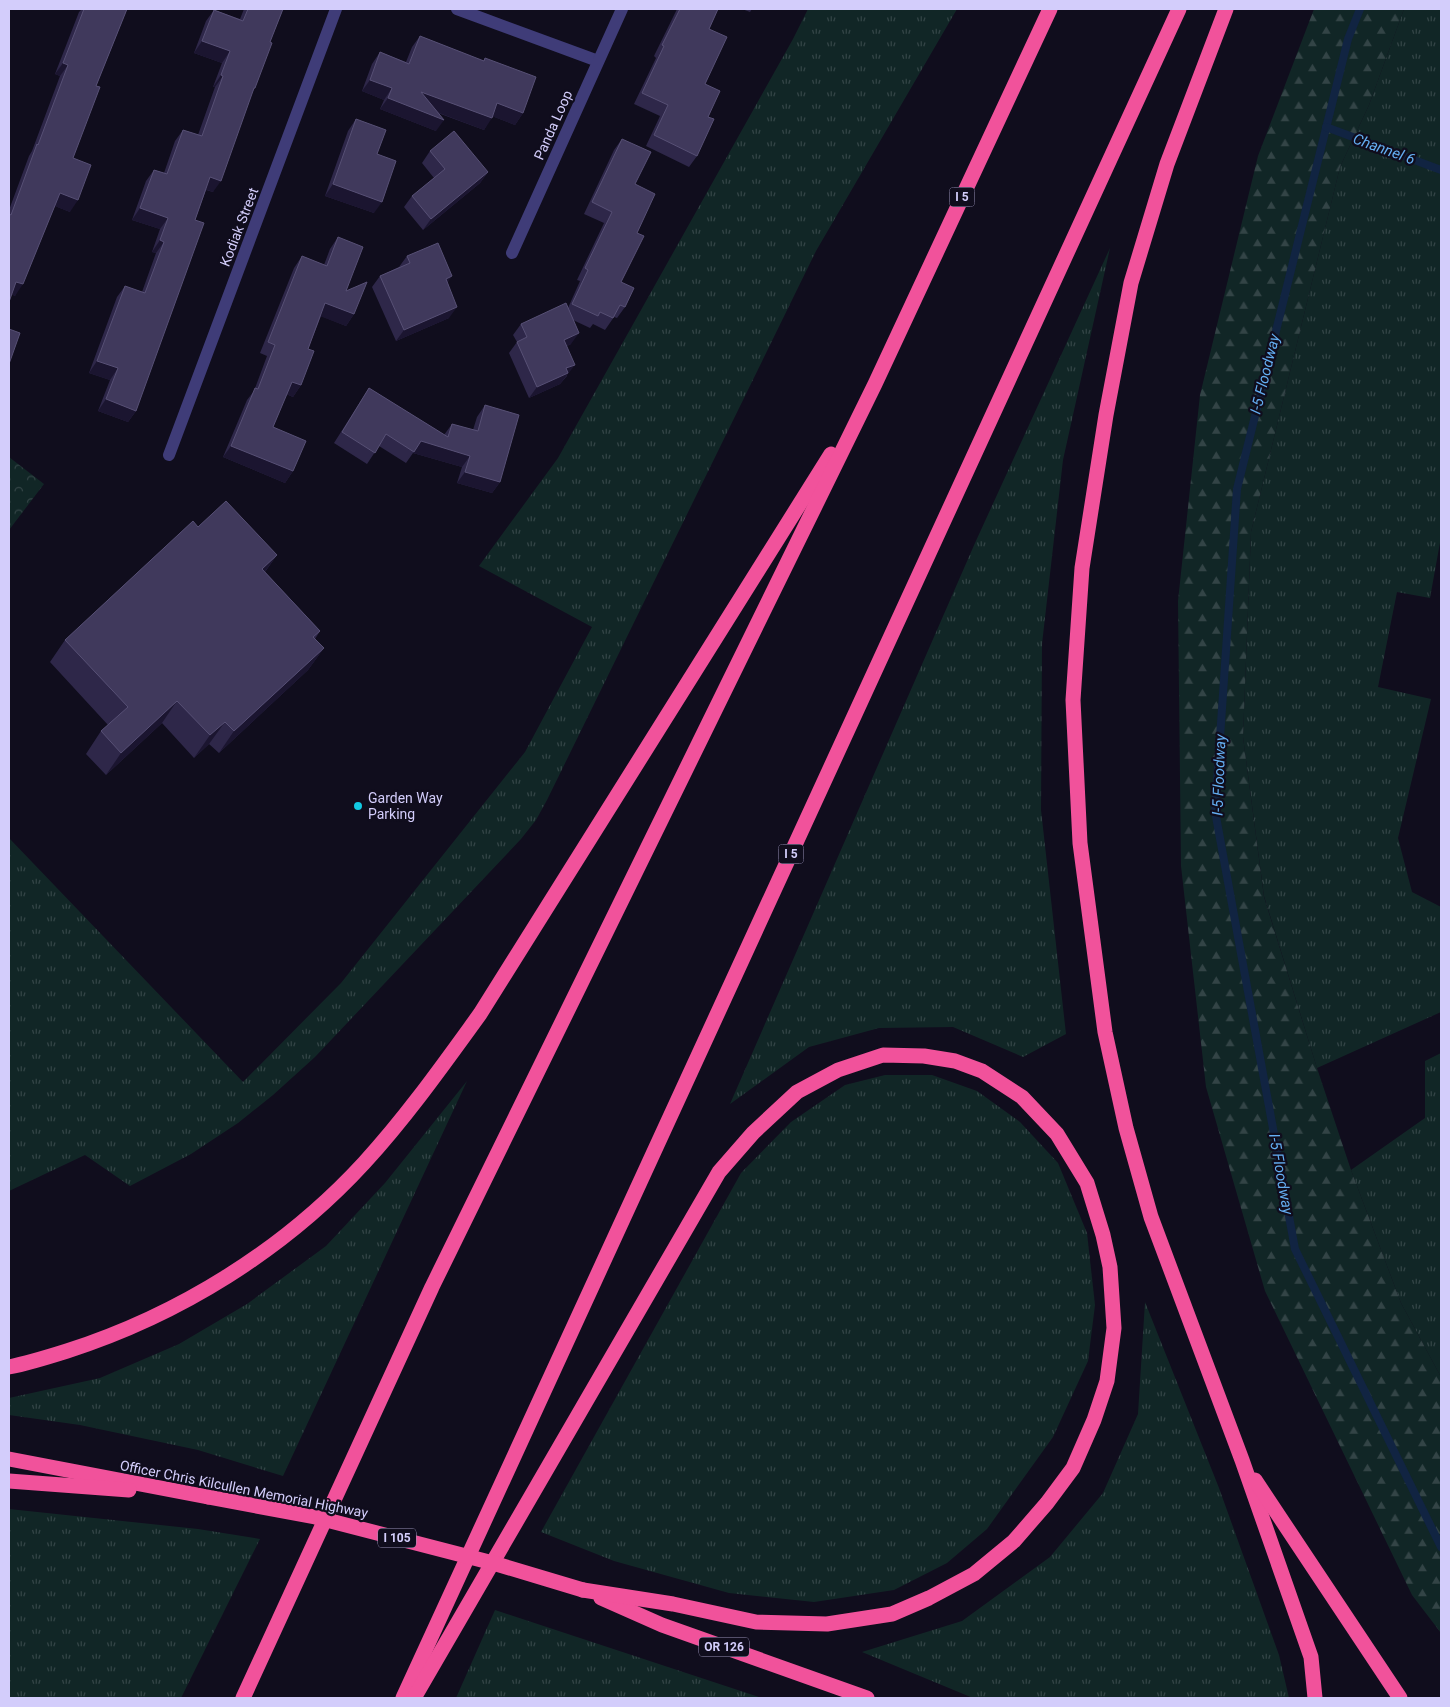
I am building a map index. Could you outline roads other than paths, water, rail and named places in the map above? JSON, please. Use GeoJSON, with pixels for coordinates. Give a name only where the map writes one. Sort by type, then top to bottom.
{"type":"FeatureCollection","features":[{"type":"Feature","properties":{"kind":"highway","name":"I 5"},"geometry":{"type":"LineString","coordinates":[[242,1698],[432,1287],[875,384],[1050,9]]}},
{"type":"Feature","properties":{"kind":"highway","name":"I 5"},"geometry":{"type":"LineString","coordinates":[[403,1698],[1179,9]]}},
{"type":"Feature","properties":{"kind":"highway"},"geometry":{"type":"LineString","coordinates":[[1226,9],[1167,164],[1131,283],[1106,415],[1082,568],[1073,700],[1080,843],[1105,1032],[1126,1128],[1151,1217],[1242,1460],[1311,1657],[1315,1698]]}},
{"type":"Feature","properties":{"kind":"highway"},"geometry":{"type":"LineString","coordinates":[[9,1367],[104,1339],[176,1307],[238,1270],[303,1222],[363,1163],[418,1099],[480,1014],[875,384]]}},
{"type":"Feature","properties":{"kind":"highway"},"geometry":{"type":"LineString","coordinates":[[414,1698],[719,1172],[753,1133],[797,1092],[838,1070],[883,1055],[924,1056],[955,1061],[982,1071],[1022,1097],[1056,1134],[1087,1183],[1103,1235],[1110,1267],[1114,1328],[1107,1381],[1094,1420],[1073,1468],[1047,1503],[1014,1541],[974,1574],[929,1598],[892,1614],[827,1624],[756,1622],[673,1604],[583,1590]]}},
{"type":"Feature","properties":{"kind":"highway","name":"Officer Chris Kilcullen Memorial Highway"},"geometry":{"type":"LineString","coordinates":[[9,1459],[324,1519],[493,1563],[583,1590],[662,1625],[867,1698]]}},
{"type":"Feature","properties":{"kind":"highway"},"geometry":{"type":"LineString","coordinates":[[1242,1460],[1400,1698]]}},
{"type":"Feature","properties":{"kind":"highway"},"geometry":{"type":"LineString","coordinates":[[9,1480],[208,1497]]}},
{"type":"Feature","properties":{"kind":"street","name":"Kodiak Street"},"geometry":{"type":"LineString","coordinates":[[169,455],[336,9]]}},
{"type":"Feature","properties":{"kind":"street"},"geometry":{"type":"LineString","coordinates":[[457,9],[598,60]]}},
{"type":"Feature","properties":{"kind":"street","name":"Panda Loop"},"geometry":{"type":"LineString","coordinates":[[512,253],[622,9]]}},
{"type":"Feature","properties":{"kind":"waterway","name":"I-5 Floodway"},"geometry":{"type":"LineString","coordinates":[[1360,9],[1348,39],[1237,489],[1215,811],[1295,1249],[1441,1547]]}},
{"type":"Feature","properties":{"kind":"waterway","name":"Channel 6"},"geometry":{"type":"LineString","coordinates":[[1326,127],[1441,170]]}},
{"type":"Feature","properties":{"kind":"place","name":"Garden Way Parking"},"geometry":{"type":"Point","coordinates":[358,806]}}]}
